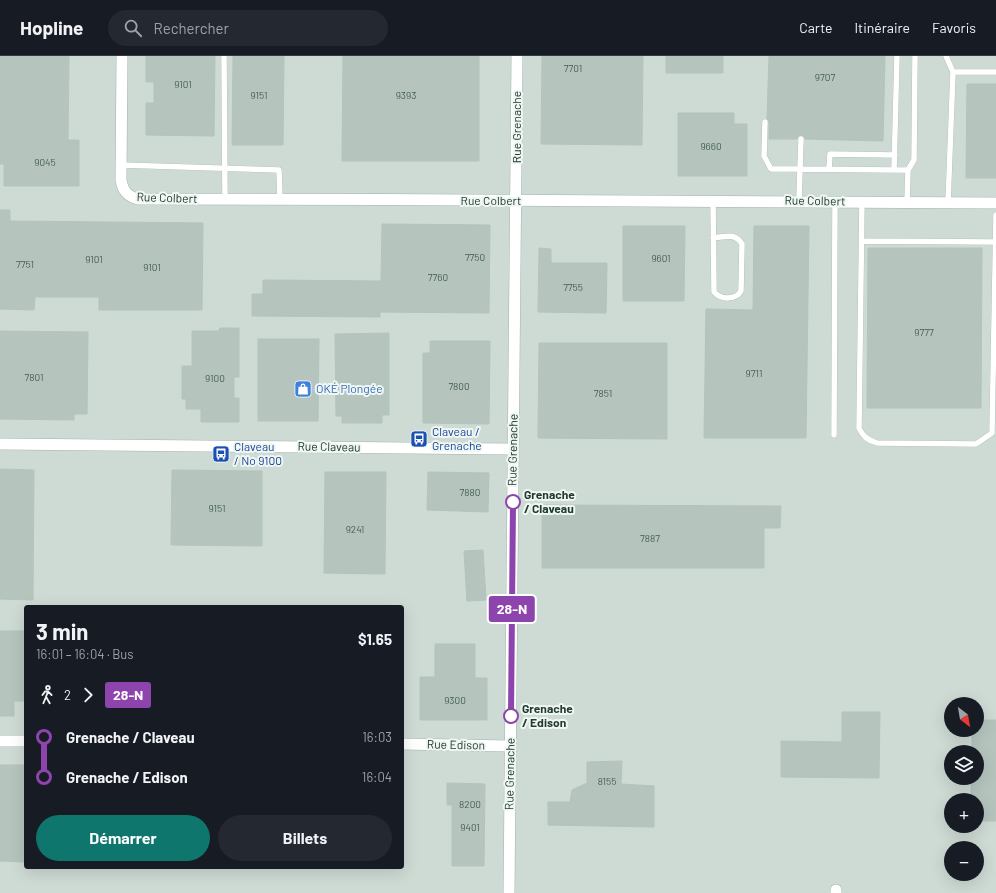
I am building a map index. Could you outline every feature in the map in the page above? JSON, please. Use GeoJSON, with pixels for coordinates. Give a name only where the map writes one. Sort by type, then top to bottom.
{"type":"FeatureCollection","features":[{"type":"Feature","properties":{"kind":"street","name":"Rue Colbert"},"geometry":{"type":"LineString","coordinates":[[122,56],[121,180],[122,186],[126,192],[138,199],[516,201],[799,200],[996,203]]}},
{"type":"Feature","properties":{"kind":"street","name":"Rue Grenache"},"geometry":{"type":"LineString","coordinates":[[509,893],[517,56]]}},
{"type":"Feature","properties":{"kind":"street","name":"Rue Claveau"},"geometry":{"type":"LineString","coordinates":[[0,444],[513,449]]}},
{"type":"Feature","properties":{"kind":"street"},"geometry":{"type":"LineString","coordinates":[[0,741],[24,741]]}},
{"type":"Feature","properties":{"kind":"street","name":"Rue Edison"},"geometry":{"type":"LineString","coordinates":[[404,744],[511,746]]}},
{"type":"Feature","properties":{"kind":"lane"},"geometry":{"type":"LineString","coordinates":[[224,56],[225,199]]}},
{"type":"Feature","properties":{"kind":"lane"},"geometry":{"type":"LineString","coordinates":[[894,170],[897,56]]}},
{"type":"Feature","properties":{"kind":"lane"},"geometry":{"type":"LineString","coordinates":[[907,202],[908,170],[914,160],[916,56]]}},
{"type":"Feature","properties":{"kind":"lane"},"geometry":{"type":"LineString","coordinates":[[946,56],[953,72],[948,203]]}},
{"type":"Feature","properties":{"kind":"lane"},"geometry":{"type":"LineString","coordinates":[[953,72],[996,72]]}},
{"type":"Feature","properties":{"kind":"lane"},"geometry":{"type":"LineString","coordinates":[[765,122],[764,156],[771,169],[908,170]]}},
{"type":"Feature","properties":{"kind":"lane"},"geometry":{"type":"LineString","coordinates":[[799,200],[801,139]]}},
{"type":"Feature","properties":{"kind":"lane"},"geometry":{"type":"LineString","coordinates":[[829,169],[830,154],[895,155]]}},
{"type":"Feature","properties":{"kind":"lane"},"geometry":{"type":"LineString","coordinates":[[121,165],[279,170],[280,200]]}},
{"type":"Feature","properties":{"kind":"lane"},"geometry":{"type":"LineString","coordinates":[[713,200],[713,238],[714,292],[721,297],[734,298],[739,295],[741,291],[742,244],[739,239],[734,236],[713,238]]}},
{"type":"Feature","properties":{"kind":"lane"},"geometry":{"type":"LineString","coordinates":[[834,435],[835,201]]}},
{"type":"Feature","properties":{"kind":"lane"},"geometry":{"type":"LineString","coordinates":[[862,201],[859,428],[862,435],[877,443],[976,444],[992,433],[996,215]]}},
{"type":"Feature","properties":{"kind":"lane"},"geometry":{"type":"LineString","coordinates":[[862,241],[996,242]]}},
{"type":"Feature","properties":{"kind":"shaded area"},"geometry":{"type":"Polygon","coordinates":[[[0,56],[996,56],[996,893],[0,893],[0,56]]]}},
{"type":"Feature","properties":{"kind":"building"},"geometry":{"type":"Polygon","coordinates":[[[0,56],[69,56],[68,140],[79,140],[79,186],[4,186],[4,164],[0,164],[0,56]]]}},
{"type":"Feature","properties":{"kind":"building"},"geometry":{"type":"Polygon","coordinates":[[[146,56],[215,56],[214,136],[146,135],[146,103],[154,103],[154,82],[146,82],[146,56]]]}},
{"type":"Feature","properties":{"kind":"building"},"geometry":{"type":"Polygon","coordinates":[[[233,56],[284,56],[283,145],[232,145],[233,56]]]}},
{"type":"Feature","properties":{"kind":"building"},"geometry":{"type":"Polygon","coordinates":[[[343,56],[479,56],[479,161],[342,161],[343,56]]]}},
{"type":"Feature","properties":{"kind":"building"},"geometry":{"type":"Polygon","coordinates":[[[542,56],[643,56],[642,145],[541,144],[542,56]]]}},
{"type":"Feature","properties":{"kind":"building"},"geometry":{"type":"Polygon","coordinates":[[[666,56],[723,56],[723,73],[666,73],[666,56]]]}},
{"type":"Feature","properties":{"kind":"building"},"geometry":{"type":"Polygon","coordinates":[[[769,56],[885,56],[883,141],[805,139],[804,136],[801,135],[798,136],[797,139],[769,139],[769,122],[767,119],[769,56]]]}},
{"type":"Feature","properties":{"kind":"building"},"geometry":{"type":"Polygon","coordinates":[[[967,84],[996,84],[996,178],[966,178],[967,84]]]}},
{"type":"Feature","properties":{"kind":"building"},"geometry":{"type":"Polygon","coordinates":[[[678,113],[734,113],[734,124],[747,124],[747,176],[678,176],[678,113]]]}},
{"type":"Feature","properties":{"kind":"building"},"geometry":{"type":"Polygon","coordinates":[[[0,210],[10,210],[10,221],[203,223],[202,310],[99,310],[99,297],[35,297],[34,310],[0,309],[0,210]]]}},
{"type":"Feature","properties":{"kind":"building"},"geometry":{"type":"Polygon","coordinates":[[[382,224],[490,225],[489,313],[380,312],[380,317],[252,316],[252,294],[263,294],[263,280],[381,281],[382,224]]]}},
{"type":"Feature","properties":{"kind":"building"},"geometry":{"type":"Polygon","coordinates":[[[623,226],[685,226],[684,301],[623,301],[623,226]]]}},
{"type":"Feature","properties":{"kind":"building"},"geometry":{"type":"Polygon","coordinates":[[[754,226],[809,226],[806,438],[704,438],[706,309],[753,310],[754,226]]]}},
{"type":"Feature","properties":{"kind":"building"},"geometry":{"type":"Polygon","coordinates":[[[539,248],[551,249],[551,263],[607,263],[606,313],[538,312],[539,248]]]}},
{"type":"Feature","properties":{"kind":"building"},"geometry":{"type":"Polygon","coordinates":[[[868,248],[982,248],[981,408],[867,408],[868,248]]]}},
{"type":"Feature","properties":{"kind":"building"},"geometry":{"type":"Polygon","coordinates":[[[220,328],[239,328],[239,377],[234,377],[234,398],[239,398],[239,422],[201,422],[201,409],[186,409],[186,399],[182,399],[182,366],[192,366],[192,331],[219,331],[220,328]]]}},
{"type":"Feature","properties":{"kind":"building"},"geometry":{"type":"Polygon","coordinates":[[[0,331],[88,332],[87,414],[74,414],[74,420],[0,419],[0,331]]]}},
{"type":"Feature","properties":{"kind":"building"},"geometry":{"type":"Polygon","coordinates":[[[389,333],[389,415],[382,415],[382,423],[342,423],[342,416],[336,416],[335,334],[389,333]]]}},
{"type":"Feature","properties":{"kind":"building"},"geometry":{"type":"Polygon","coordinates":[[[258,339],[319,339],[318,421],[258,421],[258,339]]]}},
{"type":"Feature","properties":{"kind":"building"},"geometry":{"type":"Polygon","coordinates":[[[430,341],[490,341],[489,424],[423,423],[423,353],[430,353],[430,341]]]}},
{"type":"Feature","properties":{"kind":"building"},"geometry":{"type":"Polygon","coordinates":[[[539,343],[667,343],[667,439],[538,438],[539,343]]]}},
{"type":"Feature","properties":{"kind":"building"},"geometry":{"type":"Polygon","coordinates":[[[0,469],[34,470],[33,600],[0,599],[0,469]]]}},
{"type":"Feature","properties":{"kind":"building"},"geometry":{"type":"Polygon","coordinates":[[[172,470],[262,471],[262,546],[171,545],[172,470]]]}},
{"type":"Feature","properties":{"kind":"building"},"geometry":{"type":"Polygon","coordinates":[[[325,472],[386,472],[385,574],[324,573],[325,472]]]}},
{"type":"Feature","properties":{"kind":"building"},"geometry":{"type":"Polygon","coordinates":[[[428,472],[489,473],[488,512],[427,510],[428,472]]]}},
{"type":"Feature","properties":{"kind":"building"},"geometry":{"type":"Polygon","coordinates":[[[542,505],[781,506],[780,528],[764,528],[764,568],[542,568],[542,505]]]}},
{"type":"Feature","properties":{"kind":"building"},"geometry":{"type":"Polygon","coordinates":[[[483,550],[486,600],[467,601],[464,551],[483,550]]]}},
{"type":"Feature","properties":{"kind":"building"},"geometry":{"type":"Polygon","coordinates":[[[0,631],[24,631],[24,701],[14,701],[14,716],[0,716],[0,631]]]}},
{"type":"Feature","properties":{"kind":"building"},"geometry":{"type":"Polygon","coordinates":[[[435,644],[475,644],[475,678],[487,678],[487,720],[420,720],[420,677],[435,677],[435,644]]]}},
{"type":"Feature","properties":{"kind":"building"},"geometry":{"type":"Polygon","coordinates":[[[842,712],[880,712],[879,778],[781,777],[781,741],[842,742],[842,712]]]}},
{"type":"Feature","properties":{"kind":"building"},"geometry":{"type":"Polygon","coordinates":[[[984,720],[996,720],[996,821],[984,821],[984,793],[971,793],[971,785],[984,785],[984,745],[972,745],[972,737],[984,737],[984,720]]]}},
{"type":"Feature","properties":{"kind":"building"},"geometry":{"type":"Polygon","coordinates":[[[622,761],[621,784],[654,786],[654,827],[548,825],[548,802],[570,802],[572,790],[587,783],[587,762],[622,761]]]}},
{"type":"Feature","properties":{"kind":"building"},"geometry":{"type":"Polygon","coordinates":[[[0,765],[24,765],[24,862],[0,861],[0,765]]]}},
{"type":"Feature","properties":{"kind":"building"},"geometry":{"type":"Polygon","coordinates":[[[447,783],[485,784],[484,866],[452,866],[452,805],[447,805],[447,783]]]}},
{"type":"Feature","properties":{"kind":"bus line","name":"28-N"},"geometry":{"type":"LineString","coordinates":[[511,716],[513,502]]}},
{"type":"Feature","properties":{"kind":"place","name":"OKÉ Plongée"},"geometry":{"type":"Point","coordinates":[303,389]}},
{"type":"Feature","properties":{"kind":"place","name":"Claveau / Grenache"},"geometry":{"type":"Point","coordinates":[419,439]}},
{"type":"Feature","properties":{"kind":"place","name":"Claveau / No 9100"},"geometry":{"type":"Point","coordinates":[221,454]}},
{"type":"Feature","properties":{"kind":"place","name":"Grenache / Claveau"},"geometry":{"type":"Point","coordinates":[513,502]}},
{"type":"Feature","properties":{"kind":"place","name":"Grenache / Edison"},"geometry":{"type":"Point","coordinates":[511,716]}}]}
